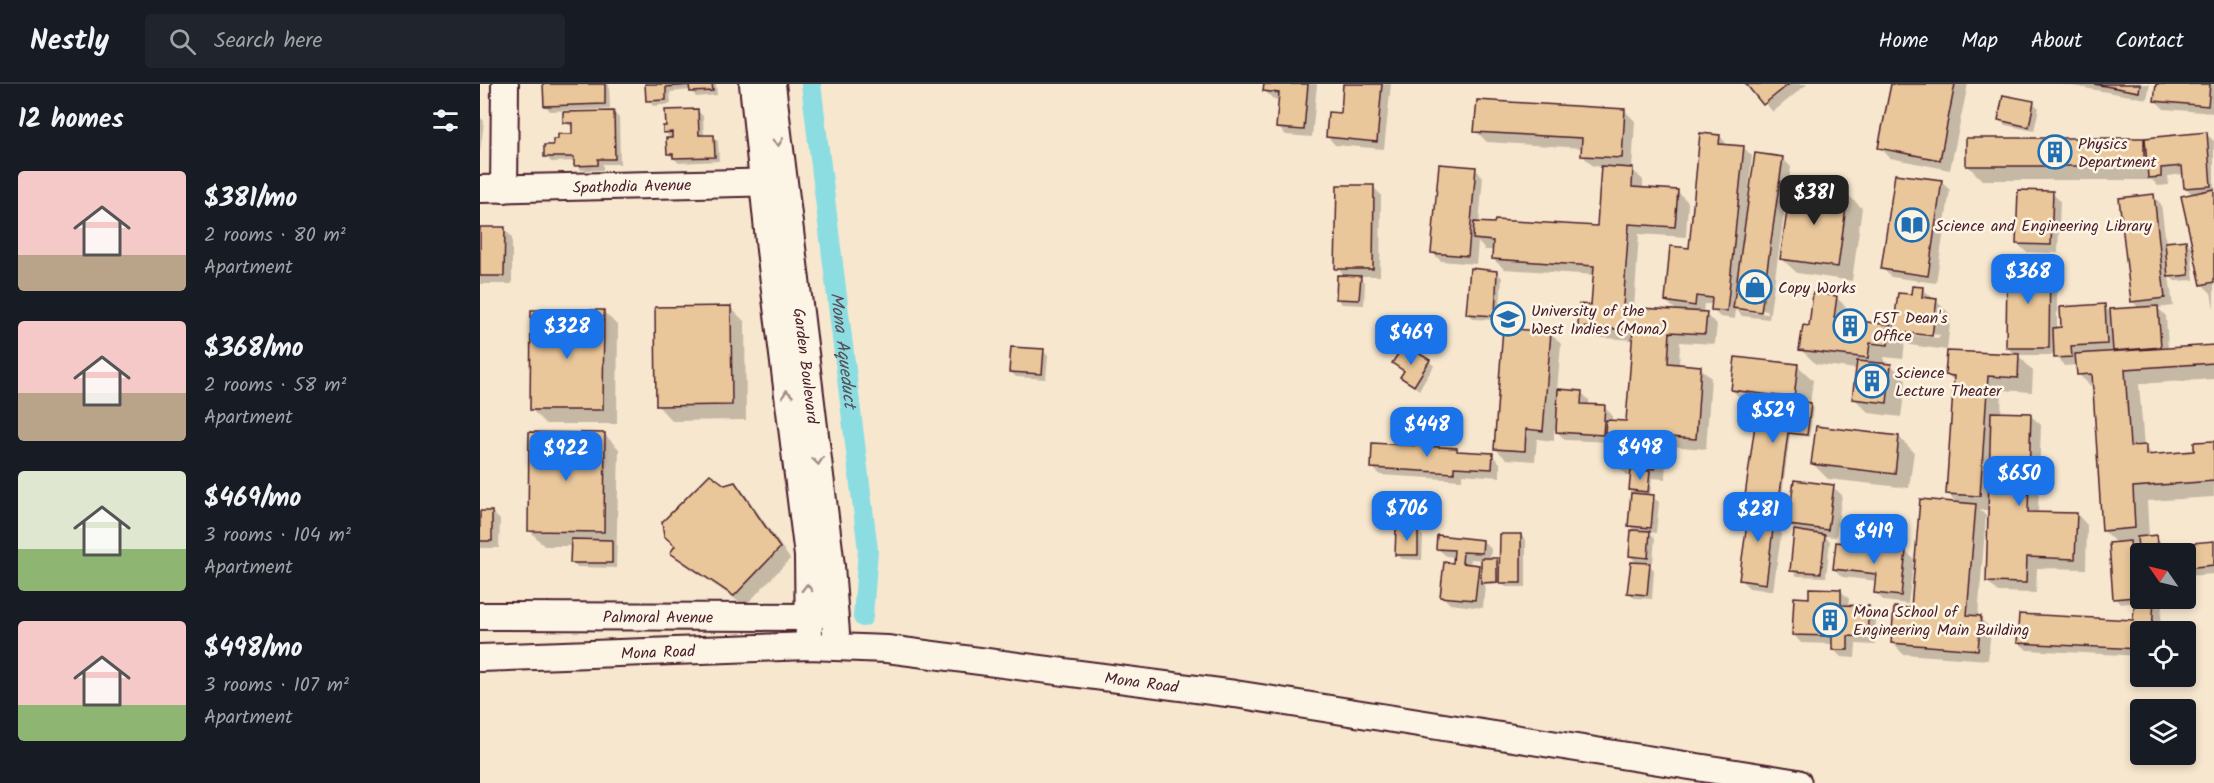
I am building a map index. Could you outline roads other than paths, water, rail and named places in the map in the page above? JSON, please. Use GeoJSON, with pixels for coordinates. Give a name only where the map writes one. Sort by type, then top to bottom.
{"type":"FeatureCollection","features":[{"type":"Feature","properties":{"kind":"street"},"geometry":{"type":"LineString","coordinates":[[492,189],[505,84]]}},
{"type":"Feature","properties":{"kind":"street","name":"Garden Boulevard"},"geometry":{"type":"LineString","coordinates":[[753,84],[773,183],[836,611],[837,647]]}},
{"type":"Feature","properties":{"kind":"street","name":"Garden Boulevard"},"geometry":{"type":"LineString","coordinates":[[772,84],[773,183],[808,556],[809,646]]}},
{"type":"Feature","properties":{"kind":"street","name":"Spathodia Avenue"},"geometry":{"type":"LineString","coordinates":[[492,189],[773,183]]}},
{"type":"Feature","properties":{"kind":"street","name":"Palmoral Avenue"},"geometry":{"type":"LineString","coordinates":[[480,616],[807,617],[836,611]]}},
{"type":"Feature","properties":{"kind":"street","name":"Mona Road"},"geometry":{"type":"LineString","coordinates":[[480,658],[809,646],[887,649],[1235,694],[1798,783]]}},
{"type":"Feature","properties":{"kind":"waterway","name":"Mona Aqueduct"},"geometry":{"type":"LineString","coordinates":[[811,84],[868,550],[863,617]]}},
{"type":"Feature","properties":{"kind":"place","name":"Physics Department"},"geometry":{"type":"Point","coordinates":[2055,152]}},
{"type":"Feature","properties":{"kind":"place","name":"Science and Engineering Library"},"geometry":{"type":"Point","coordinates":[1912,225]}},
{"type":"Feature","properties":{"kind":"place","name":"Copy Works"},"geometry":{"type":"Point","coordinates":[1755,287]}},
{"type":"Feature","properties":{"kind":"place","name":"University of the West Indies (Mona)"},"geometry":{"type":"Point","coordinates":[1508,319]}},
{"type":"Feature","properties":{"kind":"place","name":"FST Dean's Office"},"geometry":{"type":"Point","coordinates":[1850,326]}},
{"type":"Feature","properties":{"kind":"place","name":"Science Lecture Theater"},"geometry":{"type":"Point","coordinates":[1872,381]}},
{"type":"Feature","properties":{"kind":"place","name":"Mona School of Engineering Main Building"},"geometry":{"type":"Point","coordinates":[1830,620]}}]}
